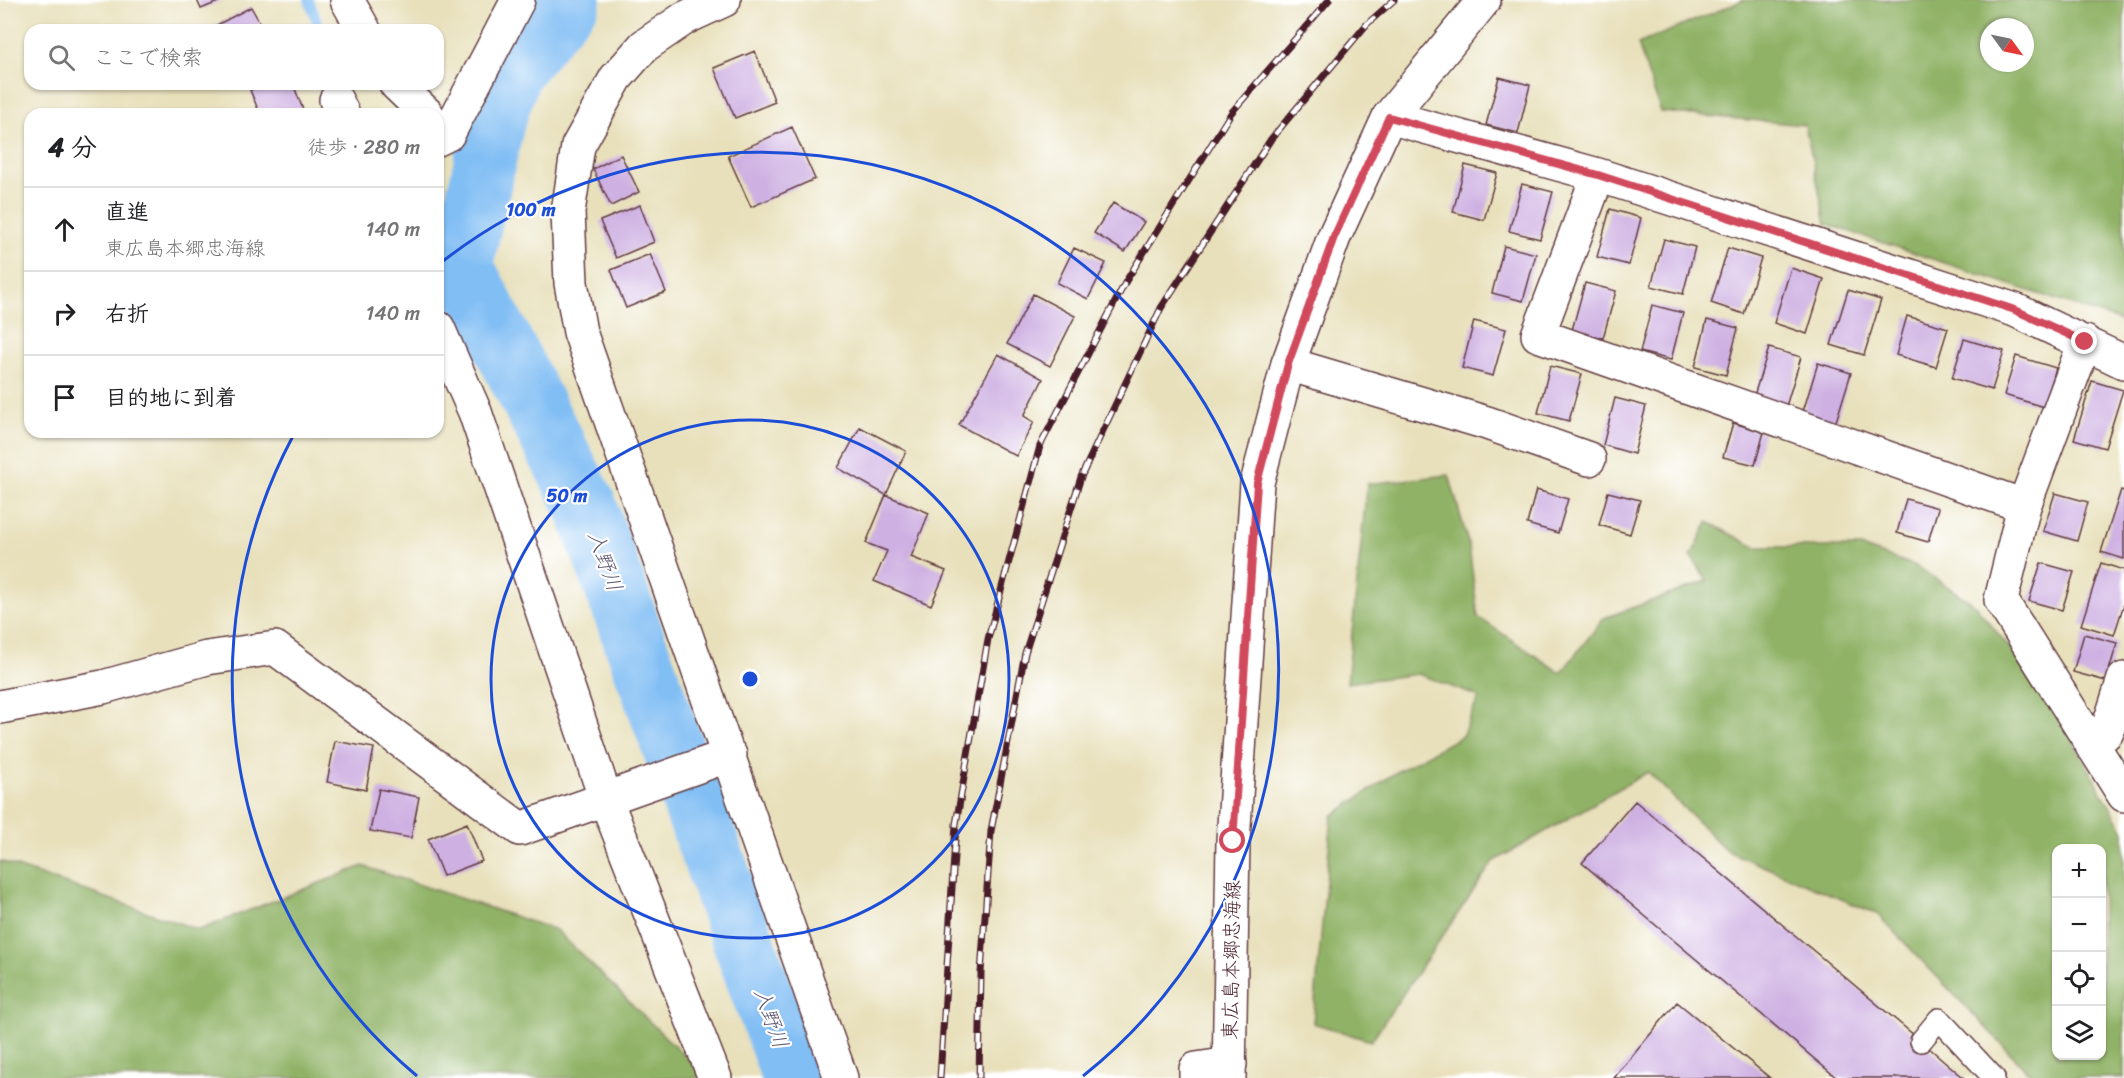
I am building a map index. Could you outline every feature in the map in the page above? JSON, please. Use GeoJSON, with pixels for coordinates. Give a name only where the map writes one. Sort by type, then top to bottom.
{"type":"FeatureCollection","features":[{"type":"Feature","properties":{"kind":"street"},"geometry":{"type":"LineString","coordinates":[[347,0],[361,24]]}},
{"type":"Feature","properties":{"kind":"street"},"geometry":{"type":"LineString","coordinates":[[444,118],[518,0]]}},
{"type":"Feature","properties":{"kind":"street"},"geometry":{"type":"LineString","coordinates":[[724,0],[685,18],[644,46],[616,78],[578,146],[568,212],[571,283],[580,332],[842,1078]]}},
{"type":"Feature","properties":{"kind":"street","name":"東広島本郷忠海線"},"geometry":{"type":"LineString","coordinates":[[1229,1071],[1233,841],[1257,483],[1288,364],[1334,237],[1389,117],[1484,0]]}},
{"type":"Feature","properties":{"kind":"street"},"geometry":{"type":"LineString","coordinates":[[402,90],[419,108]]}},
{"type":"Feature","properties":{"kind":"street"},"geometry":{"type":"LineString","coordinates":[[1389,117],[1598,175],[2015,310],[2124,362]]}},
{"type":"Feature","properties":{"kind":"street"},"geometry":{"type":"LineString","coordinates":[[1598,175],[1538,335],[2024,506]]}},
{"type":"Feature","properties":{"kind":"street"},"geometry":{"type":"LineString","coordinates":[[444,342],[475,412],[715,1078]]}},
{"type":"Feature","properties":{"kind":"street"},"geometry":{"type":"LineString","coordinates":[[2085,342],[2024,506],[2001,600],[2124,795]]}},
{"type":"Feature","properties":{"kind":"street"},"geometry":{"type":"LineString","coordinates":[[1288,364],[1487,423],[1589,459]]}},
{"type":"Feature","properties":{"kind":"street"},"geometry":{"type":"LineString","coordinates":[[0,707],[103,687],[207,658],[275,648],[520,829],[730,755]]}},
{"type":"Feature","properties":{"kind":"street"},"geometry":{"type":"LineString","coordinates":[[2092,746],[2107,732],[2124,679]]}},
{"type":"Feature","properties":{"kind":"street"},"geometry":{"type":"LineString","coordinates":[[1196,1078],[1196,1069],[1229,1071]]}},
{"type":"Feature","properties":{"kind":"lane"},"geometry":{"type":"LineString","coordinates":[[1921,1041],[1939,1019],[1994,1078]]}},
{"type":"Feature","properties":{"kind":"green space"},"geometry":{"type":"Polygon","coordinates":[[[1744,0],[2124,0],[2124,322],[1826,224],[1805,125],[1661,112],[1638,44],[1744,0]]]}},
{"type":"Feature","properties":{"kind":"green space"},"geometry":{"type":"Polygon","coordinates":[[[1449,475],[1469,546],[1478,617],[1561,673],[1604,618],[1707,581],[1691,556],[1708,522],[1755,547],[1861,547],[1916,566],[1974,604],[2044,690],[2124,831],[2124,1078],[2034,1078],[1877,914],[1727,851],[1648,772],[1493,862],[1371,1041],[1313,1023],[1332,816],[1398,771],[1462,736],[1479,697],[1418,674],[1347,683],[1367,484],[1449,475]]]}},
{"type":"Feature","properties":{"kind":"green space"},"geometry":{"type":"Polygon","coordinates":[[[0,861],[199,930],[363,866],[556,930],[707,1078],[0,1078],[0,861]]]}},
{"type":"Feature","properties":{"kind":"building"},"geometry":{"type":"Polygon","coordinates":[[[197,0],[223,0],[201,9],[197,0]]]}},
{"type":"Feature","properties":{"kind":"building"},"geometry":{"type":"Polygon","coordinates":[[[251,7],[261,24],[219,24],[251,7]]]}},
{"type":"Feature","properties":{"kind":"building"},"geometry":{"type":"Polygon","coordinates":[[[755,51],[775,102],[735,118],[714,68],[755,51]]]}},
{"type":"Feature","properties":{"kind":"building"},"geometry":{"type":"Polygon","coordinates":[[[1499,77],[1530,85],[1518,133],[1486,125],[1499,77]]]}},
{"type":"Feature","properties":{"kind":"building"},"geometry":{"type":"Polygon","coordinates":[[[250,90],[295,90],[302,108],[258,108],[250,90]]]}},
{"type":"Feature","properties":{"kind":"building"},"geometry":{"type":"Polygon","coordinates":[[[792,127],[815,179],[751,207],[728,156],[792,127]]]}},
{"type":"Feature","properties":{"kind":"building"},"geometry":{"type":"Polygon","coordinates":[[[621,155],[639,192],[611,206],[593,169],[621,155]]]}},
{"type":"Feature","properties":{"kind":"building"},"geometry":{"type":"Polygon","coordinates":[[[1465,165],[1497,173],[1484,220],[1453,212],[1465,165]]]}},
{"type":"Feature","properties":{"kind":"building"},"geometry":{"type":"Polygon","coordinates":[[[1522,184],[1553,192],[1540,239],[1509,231],[1522,184]]]}},
{"type":"Feature","properties":{"kind":"building"},"geometry":{"type":"Polygon","coordinates":[[[1113,203],[1144,222],[1125,252],[1094,233],[1113,203]]]}},
{"type":"Feature","properties":{"kind":"building"},"geometry":{"type":"Polygon","coordinates":[[[640,205],[654,242],[616,258],[600,221],[640,205]]]}},
{"type":"Feature","properties":{"kind":"building"},"geometry":{"type":"Polygon","coordinates":[[[1610,209],[1641,218],[1629,265],[1597,257],[1610,209]]]}},
{"type":"Feature","properties":{"kind":"building"},"geometry":{"type":"Polygon","coordinates":[[[1664,239],[1695,247],[1683,294],[1651,286],[1664,239]]]}},
{"type":"Feature","properties":{"kind":"building"},"geometry":{"type":"Polygon","coordinates":[[[1504,246],[1536,254],[1523,301],[1492,293],[1504,246]]]}},
{"type":"Feature","properties":{"kind":"building"},"geometry":{"type":"Polygon","coordinates":[[[1074,248],[1106,263],[1088,299],[1057,283],[1074,248]]]}},
{"type":"Feature","properties":{"kind":"building"},"geometry":{"type":"Polygon","coordinates":[[[1728,248],[1761,258],[1744,314],[1711,303],[1728,248]]]}},
{"type":"Feature","properties":{"kind":"building"},"geometry":{"type":"Polygon","coordinates":[[[650,254],[666,292],[626,308],[611,270],[650,254]]]}},
{"type":"Feature","properties":{"kind":"building"},"geometry":{"type":"Polygon","coordinates":[[[1791,268],[1824,279],[1807,334],[1774,323],[1791,268]]]}},
{"type":"Feature","properties":{"kind":"building"},"geometry":{"type":"Polygon","coordinates":[[[1585,283],[1616,291],[1603,338],[1572,330],[1585,283]]]}},
{"type":"Feature","properties":{"kind":"building"},"geometry":{"type":"Polygon","coordinates":[[[1848,290],[1881,300],[1864,355],[1831,345],[1848,290]]]}},
{"type":"Feature","properties":{"kind":"building"},"geometry":{"type":"Polygon","coordinates":[[[1033,294],[1075,316],[1050,366],[1007,344],[1033,294]]]}},
{"type":"Feature","properties":{"kind":"building"},"geometry":{"type":"Polygon","coordinates":[[[1652,305],[1683,313],[1671,360],[1640,352],[1652,305]]]}},
{"type":"Feature","properties":{"kind":"building"},"geometry":{"type":"Polygon","coordinates":[[[1907,316],[1948,328],[1936,367],[1896,355],[1907,316]]]}},
{"type":"Feature","properties":{"kind":"building"},"geometry":{"type":"Polygon","coordinates":[[[1707,320],[1738,328],[1726,375],[1695,367],[1707,320]]]}},
{"type":"Feature","properties":{"kind":"building"},"geometry":{"type":"Polygon","coordinates":[[[1474,321],[1506,329],[1493,376],[1462,368],[1474,321]]]}},
{"type":"Feature","properties":{"kind":"building"},"geometry":{"type":"Polygon","coordinates":[[[1964,339],[2004,351],[1992,390],[1952,378],[1964,339]]]}},
{"type":"Feature","properties":{"kind":"building"},"geometry":{"type":"Polygon","coordinates":[[[1769,348],[1801,357],[1784,413],[1752,402],[1769,348]]]}},
{"type":"Feature","properties":{"kind":"building"},"geometry":{"type":"Polygon","coordinates":[[[998,354],[1043,379],[1024,416],[1034,422],[1016,456],[959,425],[998,354]]]}},
{"type":"Feature","properties":{"kind":"building"},"geometry":{"type":"Polygon","coordinates":[[[2016,356],[2056,368],[2044,407],[2004,395],[2016,356]]]}},
{"type":"Feature","properties":{"kind":"building"},"geometry":{"type":"Polygon","coordinates":[[[1818,363],[1851,373],[1834,428],[1801,418],[1818,363]]]}},
{"type":"Feature","properties":{"kind":"building"},"geometry":{"type":"Polygon","coordinates":[[[1550,366],[1582,374],[1569,421],[1538,413],[1550,366]]]}},
{"type":"Feature","properties":{"kind":"building"},"geometry":{"type":"Polygon","coordinates":[[[2092,381],[2123,390],[2105,448],[2074,439],[2092,381]]]}},
{"type":"Feature","properties":{"kind":"building"},"geometry":{"type":"Polygon","coordinates":[[[1615,398],[1646,406],[1634,454],[1603,445],[1615,398]]]}},
{"type":"Feature","properties":{"kind":"building"},"geometry":{"type":"Polygon","coordinates":[[[1733,423],[1764,432],[1755,465],[1723,457],[1733,423]]]}},
{"type":"Feature","properties":{"kind":"building"},"geometry":{"type":"Polygon","coordinates":[[[860,427],[906,451],[886,495],[838,468],[860,427]]]}},
{"type":"Feature","properties":{"kind":"building"},"geometry":{"type":"Polygon","coordinates":[[[1536,490],[1568,499],[1558,533],[1527,524],[1536,490]]]}},
{"type":"Feature","properties":{"kind":"building"},"geometry":{"type":"Polygon","coordinates":[[[2121,490],[2124,491],[2124,559],[2101,552],[2121,490]]]}},
{"type":"Feature","properties":{"kind":"building"},"geometry":{"type":"Polygon","coordinates":[[[1608,492],[1640,500],[1630,534],[1599,525],[1608,492]]]}},
{"type":"Feature","properties":{"kind":"building"},"geometry":{"type":"Polygon","coordinates":[[[2055,493],[2088,502],[2077,541],[2043,531],[2055,493]]]}},
{"type":"Feature","properties":{"kind":"building"},"geometry":{"type":"Polygon","coordinates":[[[886,495],[929,513],[911,557],[946,571],[931,605],[874,581],[887,551],[866,543],[886,495]]]}},
{"type":"Feature","properties":{"kind":"building"},"geometry":{"type":"Polygon","coordinates":[[[1906,499],[1938,508],[1928,542],[1897,533],[1906,499]]]}},
{"type":"Feature","properties":{"kind":"building"},"geometry":{"type":"Polygon","coordinates":[[[2041,563],[2074,572],[2062,610],[2029,601],[2041,563]]]}},
{"type":"Feature","properties":{"kind":"building"},"geometry":{"type":"Polygon","coordinates":[[[2101,563],[2124,570],[2124,604],[2114,635],[2081,625],[2101,563]]]}},
{"type":"Feature","properties":{"kind":"building"},"geometry":{"type":"Polygon","coordinates":[[[2084,634],[2117,643],[2106,681],[2073,672],[2084,634]]]}},
{"type":"Feature","properties":{"kind":"building"},"geometry":{"type":"Polygon","coordinates":[[[335,741],[374,748],[366,790],[327,782],[335,741]]]}},
{"type":"Feature","properties":{"kind":"building"},"geometry":{"type":"Polygon","coordinates":[[[379,789],[419,797],[411,838],[370,831],[379,789]]]}},
{"type":"Feature","properties":{"kind":"building"},"geometry":{"type":"Polygon","coordinates":[[[1635,801],[1964,1078],[1837,1078],[1582,863],[1635,801]]]}},
{"type":"Feature","properties":{"kind":"building"},"geometry":{"type":"Polygon","coordinates":[[[467,823],[482,861],[443,876],[428,839],[467,823]]]}},
{"type":"Feature","properties":{"kind":"building"},"geometry":{"type":"Polygon","coordinates":[[[1677,1002],[1770,1078],[1614,1078],[1677,1002]]]}},
{"type":"Feature","properties":{"kind":"waterway"},"geometry":{"type":"LineString","coordinates":[[309,0],[318,24]]}},
{"type":"Feature","properties":{"kind":"waterway","name":"入野川"},"geometry":{"type":"LineString","coordinates":[[570,0],[511,71],[494,121],[462,265],[585,504],[793,1078]]}},
{"type":"Feature","properties":{"kind":"waterway"},"geometry":{"type":"LineString","coordinates":[[444,257],[462,265]]}},
{"type":"Feature","properties":{"kind":"railway"},"geometry":{"type":"LineString","coordinates":[[940,1078],[956,824],[988,639],[1040,446],[1126,281],[1231,113],[1329,0]]}},
{"type":"Feature","properties":{"kind":"railway"},"geometry":{"type":"LineString","coordinates":[[979,1078],[981,973],[991,831],[1025,653],[1081,477],[1161,308],[1271,139],[1367,24],[1394,0]]}},
{"type":"Feature","properties":{"kind":"route"},"geometry":{"type":"LineString","coordinates":[[1233,841],[1257,483],[1288,364],[1334,237],[1389,117],[1598,175],[2015,310],[2085,342]]}}]}
